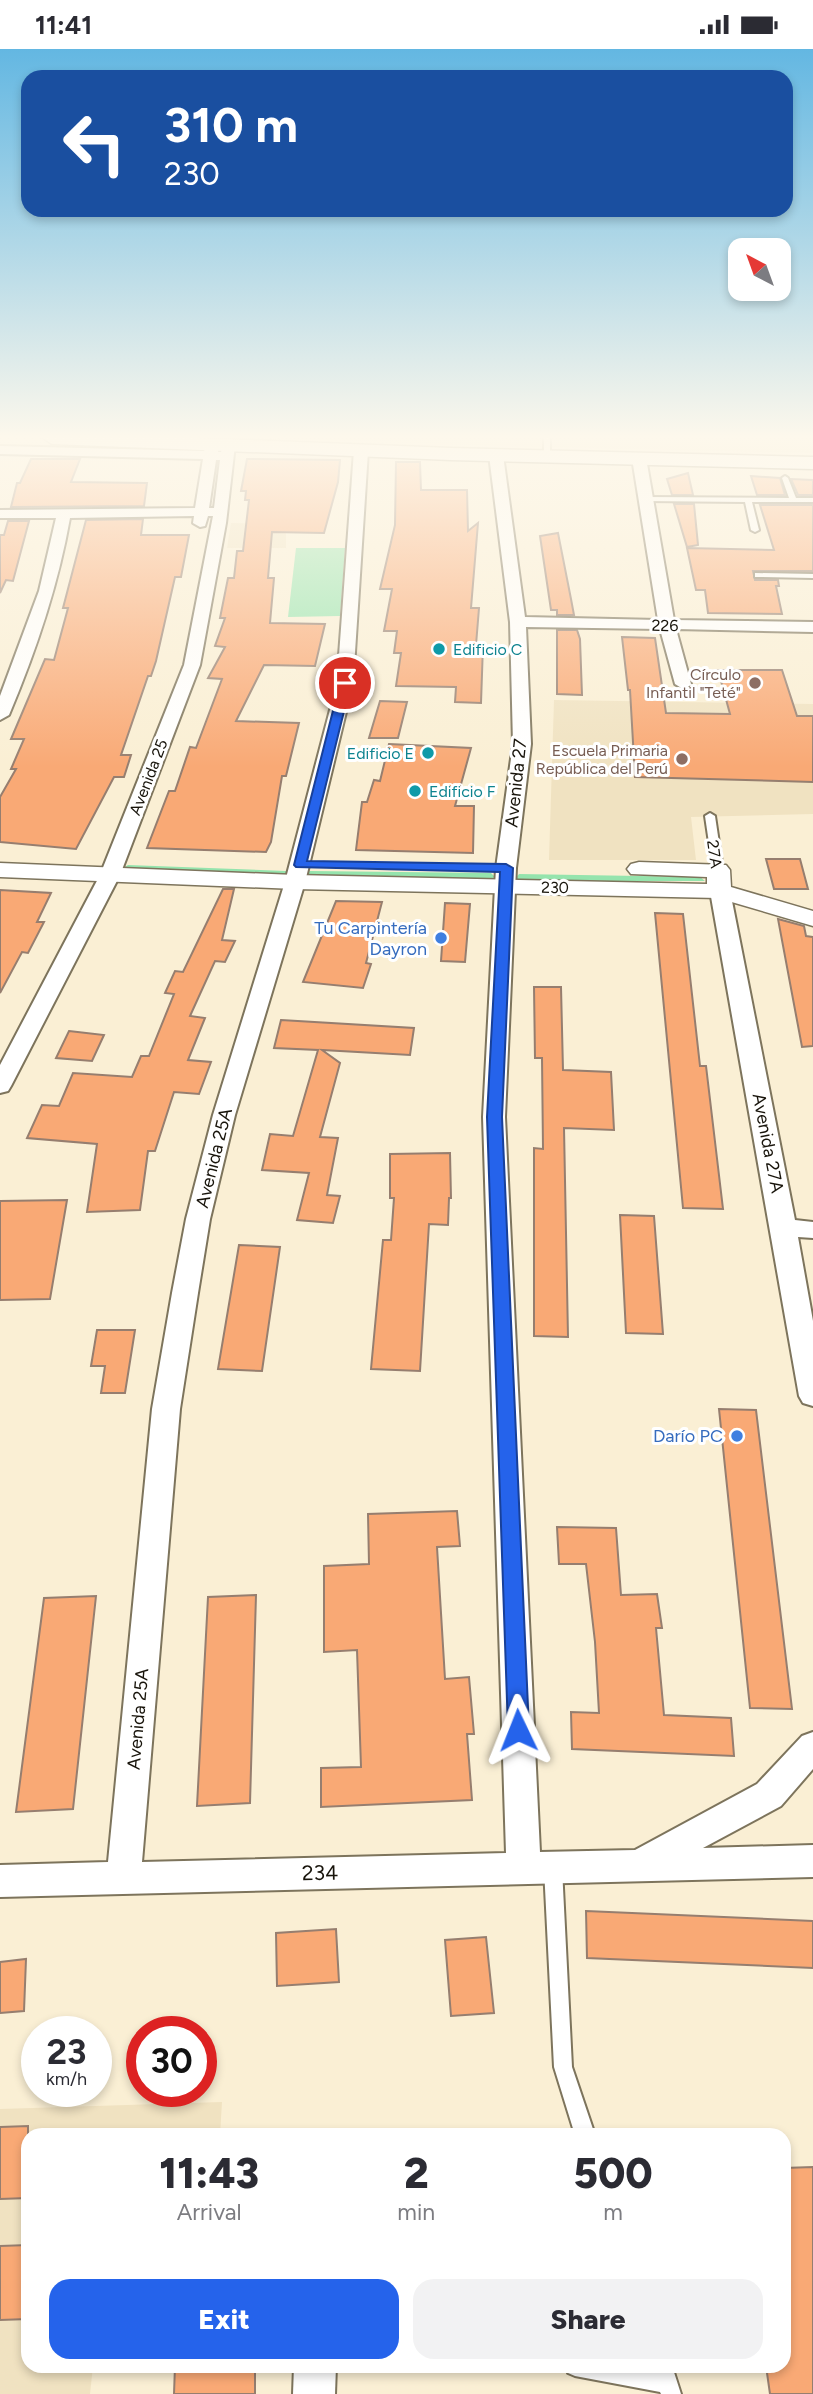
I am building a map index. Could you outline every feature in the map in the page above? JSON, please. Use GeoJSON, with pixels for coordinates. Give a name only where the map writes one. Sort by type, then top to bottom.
{"type":"FeatureCollection","features":[{"type":"Feature","properties":{"kind":"street"},"geometry":{"type":"LineString","coordinates":[[0,715],[19,674],[52,574],[57,547]]}},
{"type":"Feature","properties":{"kind":"street","name":"Avenida 25"},"geometry":{"type":"LineString","coordinates":[[0,1086],[114,867],[192,665],[206,547]]}},
{"type":"Feature","properties":{"kind":"street","name":"Avenida 25A"},"geometry":{"type":"LineString","coordinates":[[124,1878],[166,1409],[187,1280],[198,1219],[224,1115],[298,874],[345,683],[354,547]]}},
{"type":"Feature","properties":{"kind":"street","name":"Avenida 27"},"geometry":{"type":"LineString","coordinates":[[508,547],[518,622],[522,744],[506,877],[494,1117],[538,1868]]}},
{"type":"Feature","properties":{"kind":"street"},"geometry":{"type":"LineString","coordinates":[[654,547],[667,625],[683,684]]}},
{"type":"Feature","properties":{"kind":"street","name":"226"},"geometry":{"type":"LineString","coordinates":[[518,622],[813,627]]}},
{"type":"Feature","properties":{"kind":"street","name":"230"},"geometry":{"type":"LineString","coordinates":[[0,851],[114,867]]}},
{"type":"Feature","properties":{"kind":"street","name":"230"},"geometry":{"type":"LineString","coordinates":[[0,870],[114,867],[298,874],[719,880],[813,919]]}},
{"type":"Feature","properties":{"kind":"street","name":"Avenida 27A"},"geometry":{"type":"LineString","coordinates":[[719,880],[813,1396]]}},
{"type":"Feature","properties":{"kind":"street"},"geometry":{"type":"LineString","coordinates":[[784,1228],[813,1230]]}},
{"type":"Feature","properties":{"kind":"street","name":"234"},"geometry":{"type":"LineString","coordinates":[[640,1865],[769,1795],[813,1745]]}},
{"type":"Feature","properties":{"kind":"street","name":"234"},"geometry":{"type":"LineString","coordinates":[[0,1881],[813,1861]]}},
{"type":"Feature","properties":{"kind":"street"},"geometry":{"type":"LineString","coordinates":[[314,2394],[315,2373]]}},
{"type":"Feature","properties":{"kind":"lane"},"geometry":{"type":"LineString","coordinates":[[758,575],[813,576]]}},
{"type":"Feature","properties":{"kind":"lane","name":"27A"},"geometry":{"type":"LineString","coordinates":[[710,816],[719,880]]}},
{"type":"Feature","properties":{"kind":"lane"},"geometry":{"type":"LineString","coordinates":[[538,1868],[563,2067],[584,2128]]}},
{"type":"Feature","properties":{"kind":"lane"},"geometry":{"type":"LineString","coordinates":[[618,2373],[667,2381]]}},
{"type":"Feature","properties":{"kind":"shaded area"},"geometry":{"type":"Polygon","coordinates":[[[227,547],[286,547],[286,548],[227,547]]]}},
{"type":"Feature","properties":{"kind":"shaded area","name":"Escuela Primaria República del Perú"},"geometry":{"type":"Polygon","coordinates":[[[554,700],[813,704],[813,814],[691,817],[696,860],[549,860],[554,700]]]}},
{"type":"Feature","properties":{"kind":"shaded area"},"geometry":{"type":"Polygon","coordinates":[[[217,2102],[222,2102],[220,2128],[21,2128],[21,2373],[92,2373],[90,2394],[0,2394],[0,2109],[126,2105],[217,2107],[217,2102]]]}},
{"type":"Feature","properties":{"kind":"green space"},"geometry":{"type":"Polygon","coordinates":[[[296,548],[345,548],[340,616],[288,617],[296,548]]]}},
{"type":"Feature","properties":{"kind":"green space"},"geometry":{"type":"Polygon","coordinates":[[[128,865],[290,873],[287,876],[121,869],[128,865]]]}},
{"type":"Feature","properties":{"kind":"green space"},"geometry":{"type":"Polygon","coordinates":[[[310,871],[491,873],[495,877],[308,876],[310,871]]]}},
{"type":"Feature","properties":{"kind":"green space"},"geometry":{"type":"Polygon","coordinates":[[[519,874],[700,877],[705,881],[518,881],[515,879],[519,874]]]}},
{"type":"Feature","properties":{"kind":"building"},"geometry":{"type":"Polygon","coordinates":[[[0,547],[22,547],[13,581],[6,580],[0,593],[0,547]]]}},
{"type":"Feature","properties":{"kind":"building"},"geometry":{"type":"Polygon","coordinates":[[[79,547],[187,547],[181,577],[175,577],[156,661],[151,676],[148,676],[121,755],[131,755],[124,777],[114,777],[76,849],[0,842],[0,797],[16,769],[11,769],[24,739],[11,739],[45,659],[54,660],[68,608],[63,608],[79,547]]]}},
{"type":"Feature","properties":{"kind":"building"},"geometry":{"type":"Polygon","coordinates":[[[243,547],[271,547],[268,578],[274,578],[270,623],[325,624],[315,666],[264,665],[236,721],[299,723],[286,776],[282,776],[271,842],[266,852],[147,848],[169,791],[175,791],[190,747],[196,748],[222,679],[208,678],[225,647],[215,646],[225,618],[220,618],[228,578],[234,578],[237,551],[243,551],[243,547]]]}},
{"type":"Feature","properties":{"kind":"building"},"geometry":{"type":"Polygon","coordinates":[[[390,547],[476,547],[471,608],[479,608],[476,645],[483,645],[481,703],[455,702],[456,687],[396,686],[401,653],[394,653],[397,631],[384,631],[392,589],[380,589],[390,547]]]}},
{"type":"Feature","properties":{"kind":"building"},"geometry":{"type":"Polygon","coordinates":[[[542,547],[561,547],[574,615],[557,615],[557,610],[551,610],[542,547]]]}},
{"type":"Feature","properties":{"kind":"building"},"geometry":{"type":"Polygon","coordinates":[[[773,547],[813,547],[813,571],[753,571],[755,580],[778,580],[779,586],[776,586],[782,614],[708,613],[705,590],[696,590],[687,548],[774,550],[773,547]]]}},
{"type":"Feature","properties":{"kind":"building"},"geometry":{"type":"Polygon","coordinates":[[[557,630],[577,630],[580,639],[582,695],[557,694],[557,630]]]}},
{"type":"Feature","properties":{"kind":"building"},"geometry":{"type":"Polygon","coordinates":[[[622,637],[655,638],[666,713],[730,714],[718,670],[782,670],[797,716],[813,716],[813,782],[635,777],[630,690],[622,637]]]}},
{"type":"Feature","properties":{"kind":"building"},"geometry":{"type":"Polygon","coordinates":[[[380,701],[407,702],[398,738],[369,738],[380,701]]]}},
{"type":"Feature","properties":{"kind":"building"},"geometry":{"type":"Polygon","coordinates":[[[389,744],[471,748],[455,806],[474,806],[473,853],[356,850],[362,802],[367,802],[374,780],[380,781],[389,744]]]}},
{"type":"Feature","properties":{"kind":"building"},"geometry":{"type":"Polygon","coordinates":[[[766,859],[800,859],[808,889],[774,889],[766,859]]]}},
{"type":"Feature","properties":{"kind":"building"},"geometry":{"type":"Polygon","coordinates":[[[223,889],[234,889],[222,940],[235,941],[225,962],[215,961],[190,1016],[205,1018],[188,1060],[211,1062],[199,1094],[174,1092],[155,1151],[148,1151],[140,1210],[87,1212],[97,1144],[27,1138],[42,1105],[59,1106],[73,1073],[132,1077],[141,1056],[149,1056],[174,994],[165,993],[175,971],[183,972],[223,889]]]}},
{"type":"Feature","properties":{"kind":"building"},"geometry":{"type":"Polygon","coordinates":[[[0,890],[51,893],[37,922],[44,922],[28,953],[22,952],[0,993],[0,890]]]}},
{"type":"Feature","properties":{"kind":"building"},"geometry":{"type":"Polygon","coordinates":[[[336,901],[382,902],[366,963],[371,964],[363,988],[303,982],[336,901]]]}},
{"type":"Feature","properties":{"kind":"building"},"geometry":{"type":"Polygon","coordinates":[[[445,903],[470,904],[465,962],[441,961],[445,903]]]}},
{"type":"Feature","properties":{"kind":"building"},"geometry":{"type":"Polygon","coordinates":[[[655,913],[683,914],[700,1066],[706,1066],[723,1209],[683,1208],[655,913]]]}},
{"type":"Feature","properties":{"kind":"building"},"geometry":{"type":"Polygon","coordinates":[[[778,919],[804,926],[806,936],[813,937],[813,1046],[802,1047],[778,919]]]}},
{"type":"Feature","properties":{"kind":"building"},"geometry":{"type":"Polygon","coordinates":[[[534,987],[561,987],[563,1070],[611,1072],[614,1130],[564,1128],[568,1337],[534,1336],[534,1148],[543,1149],[542,1058],[535,1058],[534,987]]]}},
{"type":"Feature","properties":{"kind":"building"},"geometry":{"type":"Polygon","coordinates":[[[281,1020],[414,1028],[410,1055],[322,1050],[340,1063],[320,1137],[338,1138],[327,1195],[340,1196],[333,1223],[297,1220],[309,1173],[262,1170],[270,1134],[293,1136],[318,1050],[274,1048],[281,1020]]]}},
{"type":"Feature","properties":{"kind":"building"},"geometry":{"type":"Polygon","coordinates":[[[69,1031],[104,1035],[92,1061],[56,1058],[69,1031]]]}},
{"type":"Feature","properties":{"kind":"building"},"geometry":{"type":"Polygon","coordinates":[[[450,1153],[451,1198],[448,1225],[429,1224],[420,1371],[371,1369],[383,1240],[391,1240],[394,1198],[390,1198],[390,1154],[450,1153]]]}},
{"type":"Feature","properties":{"kind":"building"},"geometry":{"type":"Polygon","coordinates":[[[67,1200],[50,1299],[0,1300],[0,1201],[67,1200]]]}},
{"type":"Feature","properties":{"kind":"building"},"geometry":{"type":"Polygon","coordinates":[[[620,1215],[654,1216],[663,1334],[626,1333],[620,1215]]]}},
{"type":"Feature","properties":{"kind":"building"},"geometry":{"type":"Polygon","coordinates":[[[239,1245],[280,1247],[262,1371],[218,1369],[239,1245]]]}},
{"type":"Feature","properties":{"kind":"building"},"geometry":{"type":"Polygon","coordinates":[[[97,1330],[135,1330],[125,1393],[101,1393],[105,1366],[91,1366],[97,1330]]]}},
{"type":"Feature","properties":{"kind":"building"},"geometry":{"type":"Polygon","coordinates":[[[719,1409],[756,1410],[792,1709],[750,1708],[719,1409]]]}},
{"type":"Feature","properties":{"kind":"building"},"geometry":{"type":"Polygon","coordinates":[[[457,1511],[460,1546],[437,1547],[445,1679],[469,1677],[474,1734],[467,1734],[472,1800],[321,1807],[321,1768],[361,1767],[357,1650],[324,1652],[324,1566],[369,1564],[368,1514],[457,1511]]]}},
{"type":"Feature","properties":{"kind":"building"},"geometry":{"type":"Polygon","coordinates":[[[557,1527],[616,1528],[621,1595],[657,1594],[662,1628],[656,1628],[664,1715],[731,1718],[734,1756],[572,1749],[571,1712],[599,1713],[595,1642],[586,1564],[559,1564],[557,1527]]]}},
{"type":"Feature","properties":{"kind":"building"},"geometry":{"type":"Polygon","coordinates":[[[256,1595],[250,1803],[197,1806],[208,1597],[256,1595]]]}},
{"type":"Feature","properties":{"kind":"building"},"geometry":{"type":"Polygon","coordinates":[[[96,1596],[73,1809],[16,1812],[44,1598],[96,1596]]]}},
{"type":"Feature","properties":{"kind":"building"},"geometry":{"type":"Polygon","coordinates":[[[586,1911],[813,1921],[813,1968],[587,1958],[586,1911]]]}},
{"type":"Feature","properties":{"kind":"building"},"geometry":{"type":"Polygon","coordinates":[[[336,1929],[339,1982],[277,1986],[276,1933],[336,1929]]]}},
{"type":"Feature","properties":{"kind":"building"},"geometry":{"type":"Polygon","coordinates":[[[486,1937],[494,2013],[451,2016],[445,1940],[486,1937]]]}},
{"type":"Feature","properties":{"kind":"building"},"geometry":{"type":"Polygon","coordinates":[[[26,1959],[24,2011],[0,2013],[0,1962],[26,1959]]]}},
{"type":"Feature","properties":{"kind":"building"},"geometry":{"type":"Polygon","coordinates":[[[28,2126],[21,2128],[21,2198],[0,2199],[0,2127],[28,2126]]]}},
{"type":"Feature","properties":{"kind":"building"},"geometry":{"type":"Polygon","coordinates":[[[813,2167],[813,2394],[770,2394],[767,2373],[791,2373],[791,2168],[813,2167]]]}},
{"type":"Feature","properties":{"kind":"building"},"geometry":{"type":"Polygon","coordinates":[[[21,2245],[21,2319],[0,2320],[0,2246],[21,2245]]]}},
{"type":"Feature","properties":{"kind":"building"},"geometry":{"type":"Polygon","coordinates":[[[175,2373],[255,2373],[255,2394],[174,2394],[175,2373]]]}},
{"type":"Feature","properties":{"kind":"place","name":"Edificio C"},"geometry":{"type":"Point","coordinates":[439,649]}},
{"type":"Feature","properties":{"kind":"place","name":"Círculo Infantil \"Teté\""},"geometry":{"type":"Point","coordinates":[755,683]}},
{"type":"Feature","properties":{"kind":"place","name":"Edificio E"},"geometry":{"type":"Point","coordinates":[428,753]}},
{"type":"Feature","properties":{"kind":"place","name":"Escuela Primaria República del Perú"},"geometry":{"type":"Point","coordinates":[682,759]}},
{"type":"Feature","properties":{"kind":"place","name":"Edificio F"},"geometry":{"type":"Point","coordinates":[415,791]}},
{"type":"Feature","properties":{"kind":"place","name":"Tu Carpintería Dayron"},"geometry":{"type":"Point","coordinates":[441,938]}},
{"type":"Feature","properties":{"kind":"place","name":"Darío PC"},"geometry":{"type":"Point","coordinates":[737,1436]}},
{"type":"Feature","properties":{"kind":"route"},"geometry":{"type":"LineString","coordinates":[[345,683],[300,865],[506,868],[494,1117],[518,1730]]}}]}
